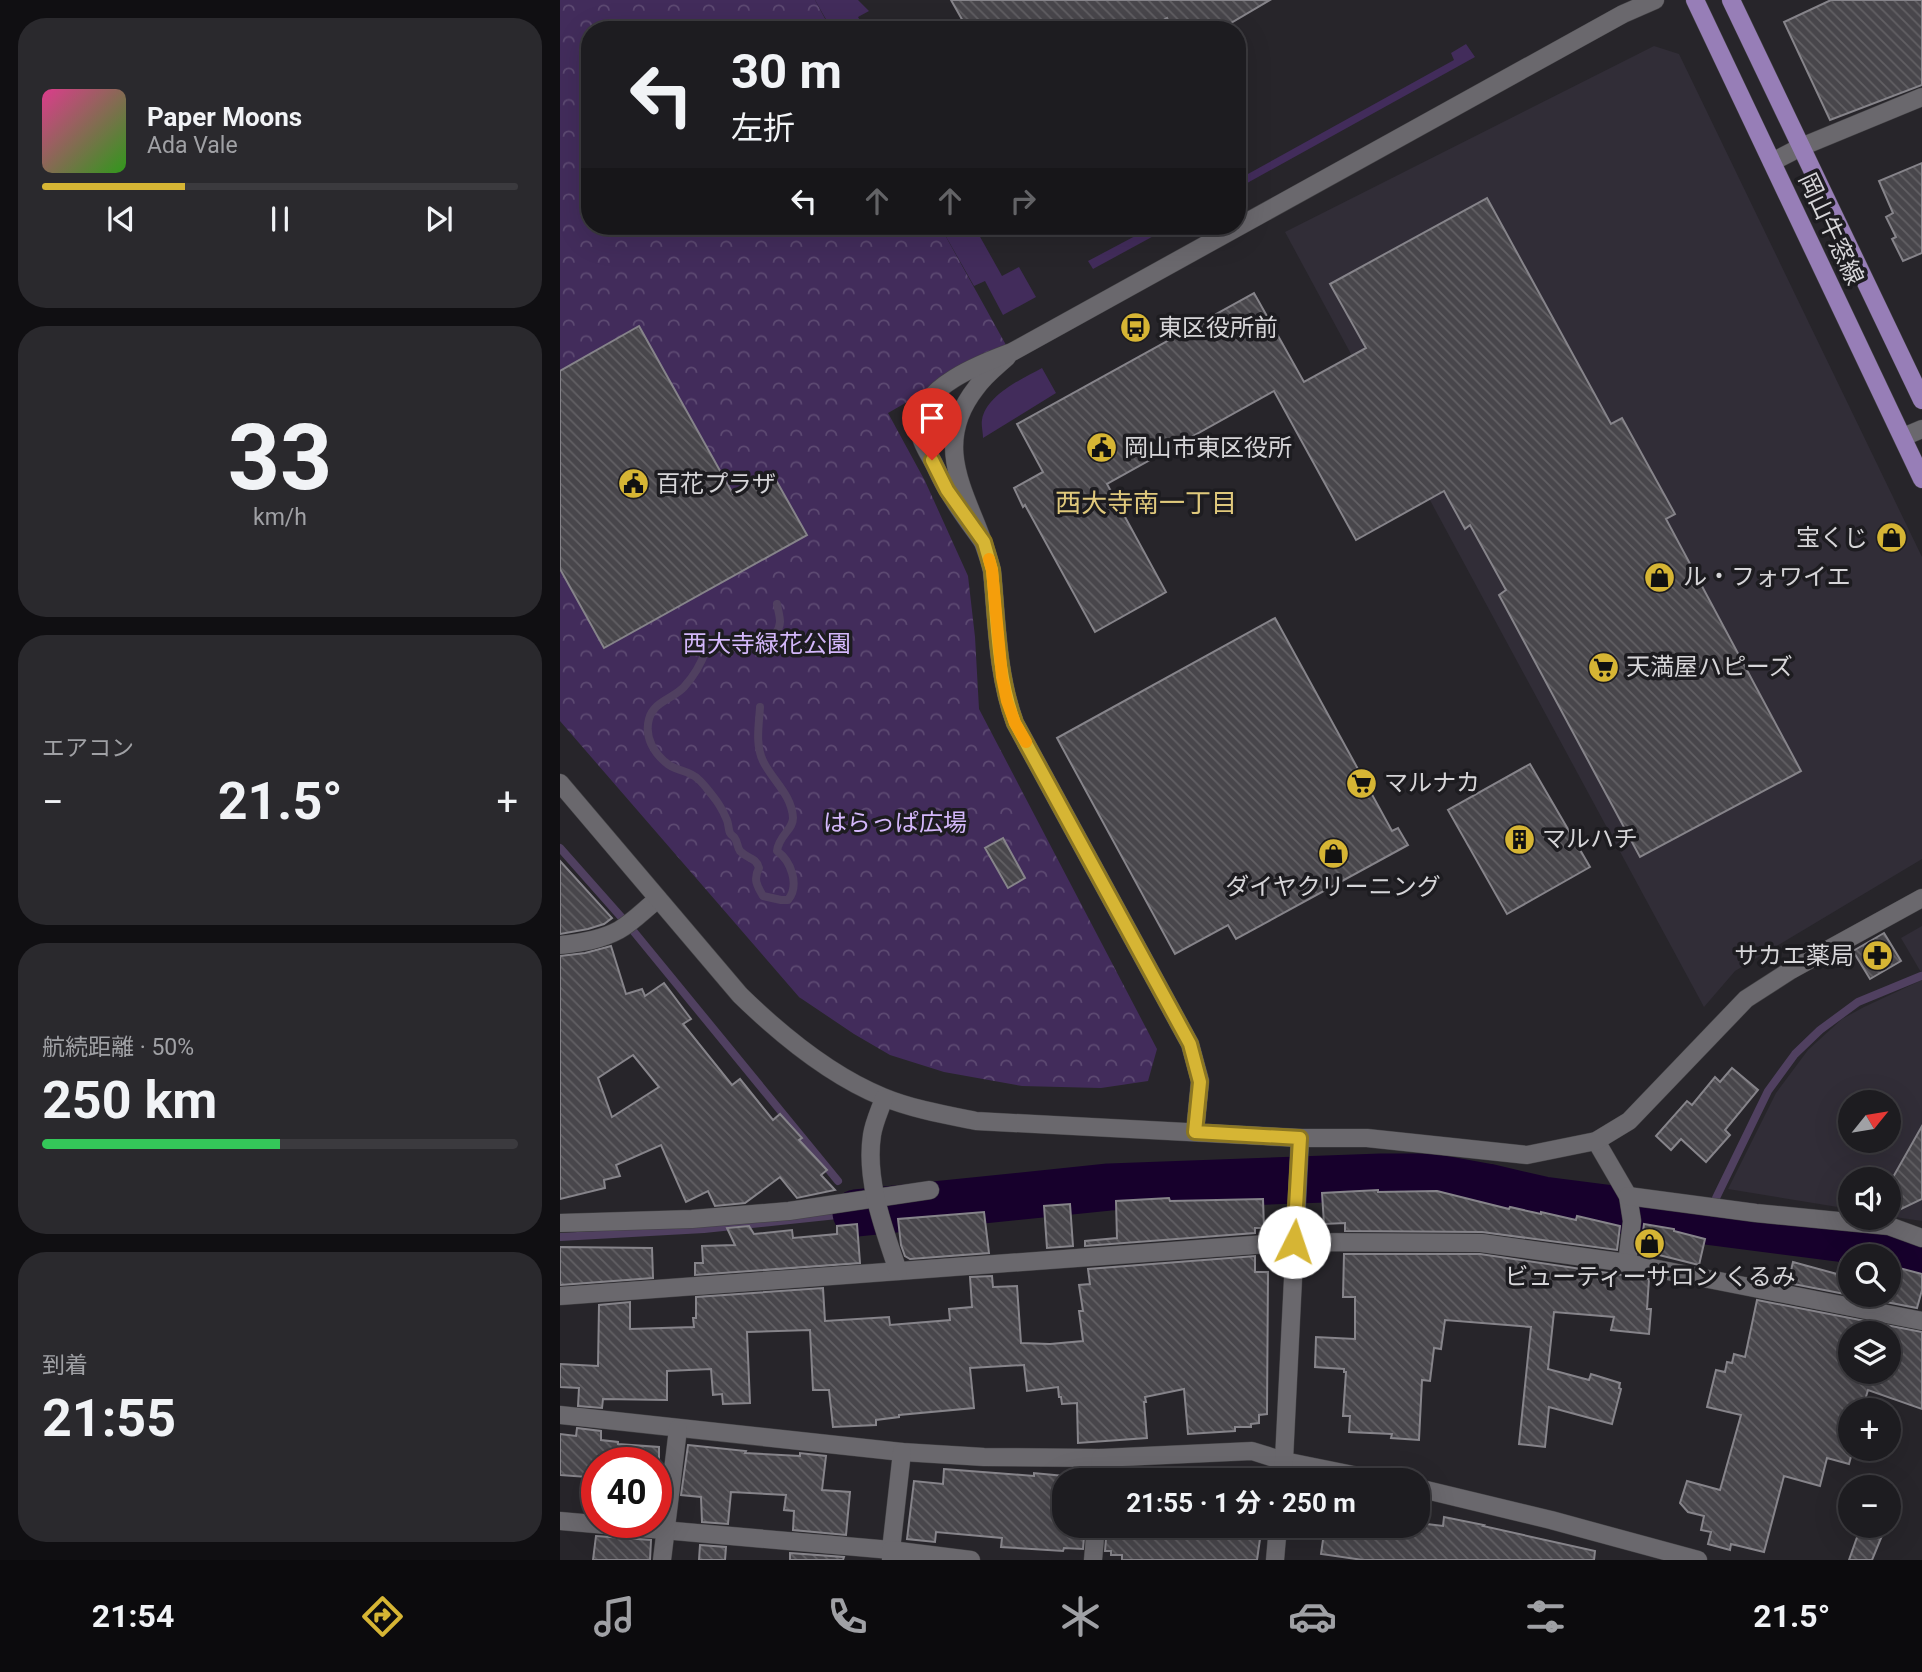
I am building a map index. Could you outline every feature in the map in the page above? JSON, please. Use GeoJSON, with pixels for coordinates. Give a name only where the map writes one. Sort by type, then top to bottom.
{"type":"FeatureCollection","features":[{"type":"Feature","properties":{"kind":"main road","name":"岡山牛窓線"},"geometry":{"type":"LineString","coordinates":[[1731,0],[1922,400]]}},
{"type":"Feature","properties":{"kind":"main road","name":"岡山牛窓線"},"geometry":{"type":"LineString","coordinates":[[1700,2],[1772,162],[1922,479]]}},
{"type":"Feature","properties":{"kind":"street"},"geometry":{"type":"LineString","coordinates":[[1246,223],[1623,15],[1655,0]]}},
{"type":"Feature","properties":{"kind":"street"},"geometry":{"type":"LineString","coordinates":[[1772,162],[1801,147],[1922,97]]}},
{"type":"Feature","properties":{"kind":"street"},"geometry":{"type":"LineString","coordinates":[[984,542],[947,490],[921,441],[920,415],[928,399],[953,379],[987,361],[1012,352],[1224,235]]}},
{"type":"Feature","properties":{"kind":"street"},"geometry":{"type":"LineString","coordinates":[[1012,352],[977,385],[966,401],[958,419],[953,447],[959,479],[992,570],[1002,677],[1007,701],[1015,723],[1190,1044],[1200,1082],[1195,1132]]}},
{"type":"Feature","properties":{"kind":"street"},"geometry":{"type":"LineString","coordinates":[[928,399],[940,398],[962,388],[977,385]]}},
{"type":"Feature","properties":{"kind":"street"},"geometry":{"type":"LineString","coordinates":[[1903,437],[1922,429]]}},
{"type":"Feature","properties":{"kind":"street"},"geometry":{"type":"LineString","coordinates":[[560,783],[740,995],[768,1023],[840,1075],[884,1098],[976,1122],[1300,1138],[1380,1139],[1527,1155],[1597,1141],[1629,1121],[1746,999],[1791,970],[1922,898]]}},
{"type":"Feature","properties":{"kind":"street"},"geometry":{"type":"LineString","coordinates":[[560,945],[598,938],[628,923],[658,899]]}},
{"type":"Feature","properties":{"kind":"street"},"geometry":{"type":"LineString","coordinates":[[884,1098],[872,1136],[872,1167],[877,1200],[898,1271]]}},
{"type":"Feature","properties":{"kind":"street"},"geometry":{"type":"LineString","coordinates":[[1284,1468],[1300,1138]]}},
{"type":"Feature","properties":{"kind":"street"},"geometry":{"type":"LineString","coordinates":[[1597,1141],[1630,1206],[1627,1263]]}},
{"type":"Feature","properties":{"kind":"street"},"geometry":{"type":"LineString","coordinates":[[560,1223],[692,1219],[789,1212],[930,1190]]}},
{"type":"Feature","properties":{"kind":"street"},"geometry":{"type":"LineString","coordinates":[[1630,1206],[1756,1213],[1889,1226],[1922,1238]]}},
{"type":"Feature","properties":{"kind":"street"},"geometry":{"type":"LineString","coordinates":[[560,1296],[1294,1242],[1481,1243],[1627,1263],[1922,1321]]}},
{"type":"Feature","properties":{"kind":"street"},"geometry":{"type":"LineString","coordinates":[[560,1415],[902,1452],[984,1457],[1101,1458],[1252,1451],[1319,1468]]}},
{"type":"Feature","properties":{"kind":"street"},"geometry":{"type":"LineString","coordinates":[[672,1476],[678,1429]]}},
{"type":"Feature","properties":{"kind":"street"},"geometry":{"type":"LineString","coordinates":[[891,1555],[902,1452]]}},
{"type":"Feature","properties":{"kind":"street"},"geometry":{"type":"LineString","coordinates":[[1100,1468],[1101,1458]]}},
{"type":"Feature","properties":{"kind":"street"},"geometry":{"type":"LineString","coordinates":[[1430,1491],[1698,1560]]}},
{"type":"Feature","properties":{"kind":"street"},"geometry":{"type":"LineString","coordinates":[[560,1521],[581,1523]]}},
{"type":"Feature","properties":{"kind":"street"},"geometry":{"type":"LineString","coordinates":[[672,1531],[891,1555],[971,1560]]}},
{"type":"Feature","properties":{"kind":"street"},"geometry":{"type":"LineString","coordinates":[[662,1560],[664,1538]]}},
{"type":"Feature","properties":{"kind":"street"},"geometry":{"type":"LineString","coordinates":[[1093,1560],[1095,1538]]}},
{"type":"Feature","properties":{"kind":"street"},"geometry":{"type":"LineString","coordinates":[[1275,1560],[1277,1538]]}},
{"type":"Feature","properties":{"kind":"shaded area"},"geometry":{"type":"Polygon","coordinates":[[[1654,46],[1679,54],[1922,557],[1922,859],[1735,971],[1704,1007],[1285,232],[1654,46]]]}},
{"type":"Feature","properties":{"kind":"shaded area"},"geometry":{"type":"Polygon","coordinates":[[[1922,926],[1922,974],[1901,938],[1922,926]]]}},
{"type":"Feature","properties":{"kind":"shaded area"},"geometry":{"type":"Polygon","coordinates":[[[1922,980],[1922,1221],[1901,1218],[1901,1167],[1838,1167],[1838,1207],[1728,1189],[1776,1093],[1808,1050],[1842,1019],[1922,980]]]}},
{"type":"Feature","properties":{"kind":"green space","name":"西大寺緑花公園"},"geometry":{"type":"Polygon","coordinates":[[[560,0],[815,0],[826,21],[581,21],[581,235],[945,235],[1006,345],[888,413],[925,481],[968,576],[979,709],[1157,1049],[1148,1081],[1101,1088],[1022,1086],[944,1072],[890,1055],[854,1034],[799,997],[560,721],[560,0]]]}},
{"type":"Feature","properties":{"kind":"green space"},"geometry":{"type":"Polygon","coordinates":[[[815,0],[858,0],[869,11],[858,17],[860,21],[827,21],[815,0]]]}},
{"type":"Feature","properties":{"kind":"green space"},"geometry":{"type":"Polygon","coordinates":[[[1466,44],[1475,57],[1246,184],[1246,175],[1454,60],[1451,53],[1466,44]]]}},
{"type":"Feature","properties":{"kind":"green space"},"geometry":{"type":"Polygon","coordinates":[[[945,235],[979,235],[1002,276],[1019,267],[1036,297],[1003,315],[985,281],[974,286],[945,235]]]}},
{"type":"Feature","properties":{"kind":"green space"},"geometry":{"type":"Polygon","coordinates":[[[1137,235],[1155,235],[1093,269],[1088,261],[1137,235]]]}},
{"type":"Feature","properties":{"kind":"green space"},"geometry":{"type":"Polygon","coordinates":[[[1042,368],[1056,393],[983,438],[982,420],[990,403],[997,395],[1042,368]]]}},
{"type":"Feature","properties":{"kind":"building"},"geometry":{"type":"Polygon","coordinates":[[[951,0],[1270,0],[1234,21],[1168,21],[1167,18],[1162,21],[963,21],[951,0]]]}},
{"type":"Feature","properties":{"kind":"building"},"geometry":{"type":"Polygon","coordinates":[[[1831,0],[1922,0],[1922,85],[1830,120],[1784,22],[1831,0]]]}},
{"type":"Feature","properties":{"kind":"building"},"geometry":{"type":"Polygon","coordinates":[[[1922,163],[1922,253],[1903,261],[1892,239],[1896,237],[1886,217],[1893,213],[1879,181],[1922,163]]]}},
{"type":"Feature","properties":{"kind":"building"},"geometry":{"type":"Polygon","coordinates":[[[1487,198],[1611,424],[1622,418],[1675,514],[1666,519],[1801,771],[1640,857],[1499,595],[1506,590],[1470,525],[1465,529],[1444,491],[1356,540],[1274,391],[1107,484],[1166,592],[1095,632],[1014,488],[1043,472],[1017,424],[1254,293],[1304,382],[1366,348],[1330,284],[1487,198]]]}},
{"type":"Feature","properties":{"kind":"building","name":"百花プラザ"},"geometry":{"type":"Polygon","coordinates":[[[639,326],[733,494],[772,473],[807,535],[604,648],[560,569],[560,371],[639,326]]]}},
{"type":"Feature","properties":{"kind":"building"},"geometry":{"type":"Polygon","coordinates":[[[1275,618],[1392,831],[1398,828],[1408,845],[1236,939],[1228,925],[1175,954],[1057,738],[1275,618]]]}},
{"type":"Feature","properties":{"kind":"building","name":"マルハチ"},"geometry":{"type":"Polygon","coordinates":[[[1530,764],[1590,867],[1507,914],[1448,810],[1530,764]]]}},
{"type":"Feature","properties":{"kind":"building"},"geometry":{"type":"Polygon","coordinates":[[[1003,838],[1025,878],[1008,888],[985,848],[1003,838]]]}},
{"type":"Feature","properties":{"kind":"building"},"geometry":{"type":"Polygon","coordinates":[[[560,861],[612,918],[604,924],[588,929],[560,934],[560,861]]]}},
{"type":"Feature","properties":{"kind":"building","name":"サカエ薬局"},"geometry":{"type":"Polygon","coordinates":[[[1884,933],[1901,961],[1870,979],[1853,951],[1884,933]]]}},
{"type":"Feature","properties":{"kind":"building"},"geometry":{"type":"Polygon","coordinates":[[[611,946],[626,994],[642,989],[645,996],[664,983],[691,1019],[683,1024],[732,1085],[740,1079],[773,1120],[780,1114],[802,1138],[799,1140],[827,1170],[821,1175],[835,1190],[797,1198],[780,1177],[745,1203],[715,1206],[708,1191],[686,1202],[661,1145],[616,1165],[620,1176],[604,1180],[605,1188],[560,1199],[560,956],[611,946]],[[633,1055],[598,1078],[612,1117],[659,1087],[633,1055]]]}},
{"type":"Feature","properties":{"kind":"building"},"geometry":{"type":"Polygon","coordinates":[[[1732,1068],[1758,1090],[1725,1130],[1730,1135],[1706,1162],[1681,1139],[1671,1150],[1656,1136],[1687,1101],[1692,1105],[1715,1077],[1720,1082],[1732,1068]]]}},
{"type":"Feature","properties":{"kind":"building"},"geometry":{"type":"Polygon","coordinates":[[[1922,1126],[1922,1199],[1901,1209],[1901,1167],[1899,1167],[1922,1126]]]}},
{"type":"Feature","properties":{"kind":"building"},"geometry":{"type":"Polygon","coordinates":[[[1437,1191],[1509,1209],[1541,1212],[1576,1220],[1577,1216],[1620,1226],[1617,1250],[1482,1232],[1345,1231],[1345,1223],[1324,1224],[1322,1193],[1437,1191]]]}},
{"type":"Feature","properties":{"kind":"building"},"geometry":{"type":"Polygon","coordinates":[[[1169,1198],[1170,1201],[1263,1199],[1264,1228],[1255,1228],[1255,1233],[1085,1246],[1085,1241],[1117,1238],[1116,1201],[1169,1198]]]}},
{"type":"Feature","properties":{"kind":"building"},"geometry":{"type":"Polygon","coordinates":[[[1070,1204],[1073,1246],[1047,1248],[1044,1206],[1070,1204]]]}},
{"type":"Feature","properties":{"kind":"building"},"geometry":{"type":"Polygon","coordinates":[[[984,1212],[989,1253],[910,1259],[905,1256],[898,1219],[984,1212]]]}},
{"type":"Feature","properties":{"kind":"building"},"geometry":{"type":"Polygon","coordinates":[[[857,1224],[860,1263],[695,1275],[695,1263],[703,1263],[702,1246],[735,1245],[727,1228],[749,1226],[754,1234],[792,1230],[793,1238],[837,1234],[837,1226],[857,1224]]]}},
{"type":"Feature","properties":{"kind":"building"},"geometry":{"type":"Polygon","coordinates":[[[1644,1224],[1674,1229],[1705,1239],[1699,1265],[1651,1253],[1651,1256],[1640,1254],[1644,1224]]]}},
{"type":"Feature","properties":{"kind":"building"},"geometry":{"type":"Polygon","coordinates":[[[560,1247],[652,1248],[653,1278],[560,1285],[560,1247]]]}},
{"type":"Feature","properties":{"kind":"building"},"geometry":{"type":"Polygon","coordinates":[[[1344,1254],[1480,1254],[1649,1279],[1649,1334],[1611,1330],[1614,1317],[1554,1312],[1548,1369],[1589,1380],[1591,1374],[1620,1383],[1621,1389],[1612,1424],[1549,1407],[1545,1447],[1519,1444],[1531,1327],[1445,1320],[1441,1349],[1434,1348],[1430,1381],[1422,1380],[1419,1440],[1391,1438],[1392,1434],[1349,1432],[1350,1416],[1343,1416],[1346,1372],[1344,1369],[1315,1367],[1316,1337],[1355,1339],[1355,1297],[1343,1297],[1344,1254]]]}},
{"type":"Feature","properties":{"kind":"building"},"geometry":{"type":"Polygon","coordinates":[[[1255,1256],[1255,1272],[1268,1272],[1267,1414],[1259,1415],[1259,1423],[1251,1424],[1251,1427],[1235,1427],[1235,1431],[1188,1434],[1184,1389],[1145,1397],[1147,1438],[1078,1443],[1077,1403],[1062,1404],[1058,1387],[1027,1391],[1024,1365],[970,1368],[974,1408],[899,1415],[876,1420],[876,1425],[833,1427],[829,1390],[813,1390],[810,1330],[747,1332],[750,1403],[723,1404],[722,1394],[713,1395],[711,1369],[667,1371],[667,1400],[603,1399],[602,1408],[578,1406],[579,1388],[560,1387],[560,1364],[598,1366],[599,1305],[630,1302],[630,1329],[694,1327],[696,1297],[823,1288],[825,1321],[889,1317],[890,1325],[950,1320],[949,1309],[972,1307],[970,1277],[992,1276],[993,1287],[1017,1286],[1021,1343],[1050,1344],[1083,1341],[1079,1311],[1083,1311],[1079,1285],[1090,1284],[1088,1269],[1255,1256]]]}},
{"type":"Feature","properties":{"kind":"building"},"geometry":{"type":"Polygon","coordinates":[[[1793,1262],[1837,1274],[1838,1270],[1838,1293],[1788,1283],[1793,1262]]]}},
{"type":"Feature","properties":{"kind":"building"},"geometry":{"type":"Polygon","coordinates":[[[1901,1268],[1922,1274],[1922,1290],[1917,1308],[1901,1305],[1901,1268]]]}},
{"type":"Feature","properties":{"kind":"building"},"geometry":{"type":"Polygon","coordinates":[[[1757,1300],[1865,1321],[1838,1321],[1838,1384],[1901,1384],[1901,1328],[1922,1332],[1922,1409],[1901,1402],[1901,1398],[1891,1398],[1868,1390],[1866,1398],[1838,1398],[1838,1461],[1827,1458],[1820,1486],[1784,1476],[1764,1552],[1731,1544],[1730,1550],[1708,1544],[1711,1532],[1701,1530],[1704,1516],[1688,1512],[1680,1503],[1687,1481],[1720,1490],[1741,1415],[1707,1407],[1716,1370],[1725,1372],[1727,1362],[1732,1363],[1734,1354],[1745,1357],[1757,1300]]]}},
{"type":"Feature","properties":{"kind":"building"},"geometry":{"type":"Polygon","coordinates":[[[577,1428],[601,1431],[601,1440],[659,1447],[581,1447],[581,1477],[560,1475],[560,1434],[576,1436],[577,1428]]]}},
{"type":"Feature","properties":{"kind":"building"},"geometry":{"type":"Polygon","coordinates":[[[688,1445],[746,1451],[745,1453],[826,1456],[822,1490],[850,1492],[846,1535],[793,1530],[794,1511],[784,1510],[786,1495],[731,1492],[728,1524],[702,1522],[701,1497],[681,1495],[688,1445]]]}},
{"type":"Feature","properties":{"kind":"building"},"geometry":{"type":"Polygon","coordinates":[[[944,1469],[1034,1476],[1034,1473],[1052,1475],[1052,1538],[1084,1538],[1083,1549],[1064,1548],[1063,1551],[1001,1547],[1002,1538],[936,1532],[935,1542],[907,1539],[914,1481],[943,1484],[944,1469]]]}},
{"type":"Feature","properties":{"kind":"building"},"geometry":{"type":"Polygon","coordinates":[[[1444,1517],[1484,1525],[1595,1551],[1594,1560],[1363,1560],[1321,1554],[1323,1538],[1430,1538],[1430,1524],[1443,1526],[1444,1517]]]}},
{"type":"Feature","properties":{"kind":"building"},"geometry":{"type":"Polygon","coordinates":[[[596,1538],[651,1540],[650,1560],[593,1560],[596,1538]]]}},
{"type":"Feature","properties":{"kind":"building"},"geometry":{"type":"Polygon","coordinates":[[[1106,1538],[1260,1539],[1257,1560],[1122,1560],[1122,1555],[1111,1555],[1111,1551],[1105,1551],[1106,1538]]]}},
{"type":"Feature","properties":{"kind":"building"},"geometry":{"type":"Polygon","coordinates":[[[1857,1538],[1881,1538],[1872,1560],[1849,1560],[1857,1538]]]}},
{"type":"Feature","properties":{"kind":"building"},"geometry":{"type":"Polygon","coordinates":[[[700,1545],[726,1547],[725,1560],[699,1560],[700,1545]]]}},
{"type":"Feature","properties":{"kind":"building"},"geometry":{"type":"Polygon","coordinates":[[[790,1553],[844,1557],[843,1560],[790,1560],[790,1553]]]}},
{"type":"Feature","properties":{"kind":"waterway"},"geometry":{"type":"LineString","coordinates":[[760,707],[758,734],[761,755],[792,810],[791,826],[780,841],[777,851],[790,867],[792,874],[792,894],[788,900],[763,896],[756,882],[758,864],[740,851],[716,800],[695,776],[664,761],[652,745],[648,732],[651,713],[691,679],[706,650],[750,646],[771,638],[780,622],[777,604]]}},
{"type":"Feature","properties":{"kind":"waterway"},"geometry":{"type":"LineString","coordinates":[[560,848],[630,927],[838,1181]]}},
{"type":"Feature","properties":{"kind":"waterway"},"geometry":{"type":"LineString","coordinates":[[1716,1198],[1768,1091],[1795,1054],[1820,1030],[1858,1002],[1921,976]]}},
{"type":"Feature","properties":{"kind":"waterway"},"geometry":{"type":"LineString","coordinates":[[856,1213],[1109,1187],[1432,1177],[1543,1200],[1861,1241],[1922,1257]]}},
{"type":"Feature","properties":{"kind":"waterway"},"geometry":{"type":"LineString","coordinates":[[560,1237],[704,1229],[856,1213]]}},
{"type":"Feature","properties":{"kind":"waterway"},"geometry":{"type":"LineString","coordinates":[[1709,1222],[1711,1214]]}},
{"type":"Feature","properties":{"kind":"slow traffic"},"geometry":{"type":"LineString","coordinates":[[989,559],[1002,677],[1015,723],[1026,742]]}},
{"type":"Feature","properties":{"kind":"place","name":"東区役所前"},"geometry":{"type":"Point","coordinates":[1135,328]}},
{"type":"Feature","properties":{"kind":"place","name":"岡山市東区役所"},"geometry":{"type":"Point","coordinates":[1101,448]}},
{"type":"Feature","properties":{"kind":"place","name":"百花プラザ"},"geometry":{"type":"Point","coordinates":[633,484]}},
{"type":"Feature","properties":{"kind":"place","name":"宝くじ"},"geometry":{"type":"Point","coordinates":[1891,538]}},
{"type":"Feature","properties":{"kind":"place","name":"ル・フォワイエ"},"geometry":{"type":"Point","coordinates":[1660,577]}},
{"type":"Feature","properties":{"kind":"place","name":"天満屋ハピーズ"},"geometry":{"type":"Point","coordinates":[1603,667]}},
{"type":"Feature","properties":{"kind":"place","name":"マルナカ"},"geometry":{"type":"Point","coordinates":[1361,783]}},
{"type":"Feature","properties":{"kind":"place","name":"マルハチ"},"geometry":{"type":"Point","coordinates":[1519,839]}},
{"type":"Feature","properties":{"kind":"place","name":"ダイヤクリーニング"},"geometry":{"type":"Point","coordinates":[1333,853]}},
{"type":"Feature","properties":{"kind":"place","name":"サカエ薬局"},"geometry":{"type":"Point","coordinates":[1877,956]}},
{"type":"Feature","properties":{"kind":"place","name":"ビューティーサロン くるみ"},"geometry":{"type":"Point","coordinates":[1650,1243]}},
{"type":"Feature","properties":{"kind":"district","name":"西大寺南一丁目"},"geometry":{"type":"Point","coordinates":[1146,503]}},
{"type":"Feature","properties":{"kind":"route"},"geometry":{"type":"LineString","coordinates":[[932,460],[947,490],[984,542],[989,556],[1002,677],[1015,723],[1190,1044],[1200,1082],[1195,1132],[1300,1138],[1294,1242]]}},
{"type":"Feature","properties":{"kind":"park label","name":"はらっぱ広場"},"geometry":{"type":"Point","coordinates":[895,823]}}]}
